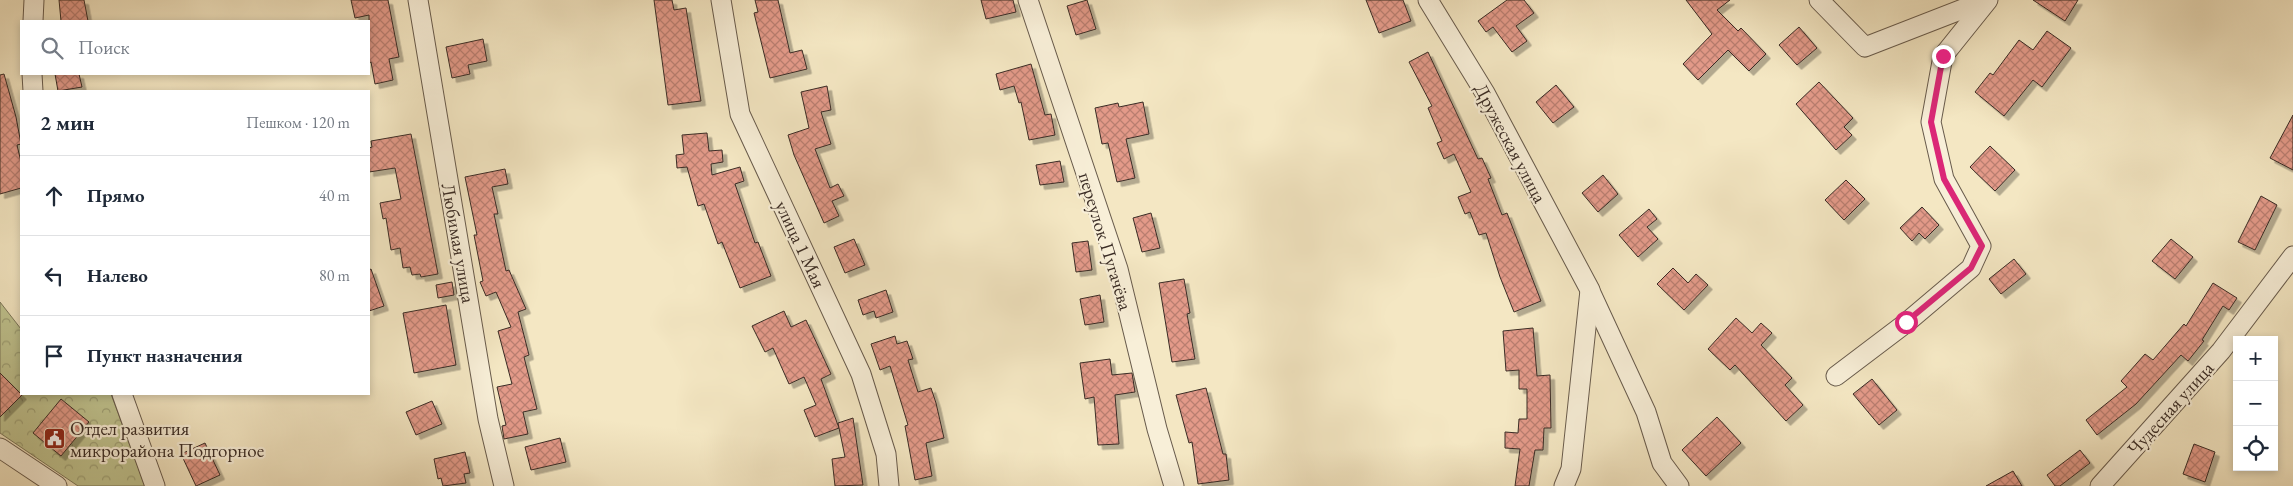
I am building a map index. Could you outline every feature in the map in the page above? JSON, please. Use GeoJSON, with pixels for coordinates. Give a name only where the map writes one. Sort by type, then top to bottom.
{"type":"FeatureCollection","features":[{"type":"Feature","properties":{"kind":"street"},"geometry":{"type":"LineString","coordinates":[[33,20],[34,0]]}},
{"type":"Feature","properties":{"kind":"street","name":"Любимая улица"},"geometry":{"type":"LineString","coordinates":[[418,0],[488,419],[504,486]]}},
{"type":"Feature","properties":{"kind":"street","name":"улица 1 Мая"},"geometry":{"type":"LineString","coordinates":[[720,0],[740,114],[860,374],[886,454],[889,486]]}},
{"type":"Feature","properties":{"kind":"street","name":"переулок Пугачёва"},"geometry":{"type":"LineString","coordinates":[[1028,0],[1118,270],[1157,428],[1174,486]]}},
{"type":"Feature","properties":{"kind":"street","name":"Дружеская улица"},"geometry":{"type":"LineString","coordinates":[[1428,0],[1485,93],[1590,290],[1646,412],[1662,463],[1680,486]]}},
{"type":"Feature","properties":{"kind":"street"},"geometry":{"type":"LineString","coordinates":[[1819,0],[1864,47],[1987,0]]}},
{"type":"Feature","properties":{"kind":"street"},"geometry":{"type":"LineString","coordinates":[[1836,376],[1906,322],[1971,268],[1982,246],[1944,179],[1931,122],[1943,56],[1987,0]]}},
{"type":"Feature","properties":{"kind":"street"},"geometry":{"type":"LineString","coordinates":[[32,75],[33,90]]}},
{"type":"Feature","properties":{"kind":"street","name":"Чудесная улица"},"geometry":{"type":"LineString","coordinates":[[2100,486],[2221,351],[2293,256]]}},
{"type":"Feature","properties":{"kind":"street"},"geometry":{"type":"LineString","coordinates":[[1564,486],[1571,469],[1590,290]]}},
{"type":"Feature","properties":{"kind":"street"},"geometry":{"type":"LineString","coordinates":[[122,395],[155,486]]}},
{"type":"Feature","properties":{"kind":"street"},"geometry":{"type":"LineString","coordinates":[[0,448],[57,486]]}},
{"type":"Feature","properties":{"kind":"green space"},"geometry":{"type":"Polygon","coordinates":[[[0,302],[20,328],[20,395],[111,395],[145,486],[78,486],[0,433],[0,302]]]}},
{"type":"Feature","properties":{"kind":"building"},"geometry":{"type":"Polygon","coordinates":[[[59,0],[84,0],[88,20],[61,20],[59,0]]]}},
{"type":"Feature","properties":{"kind":"building"},"geometry":{"type":"Polygon","coordinates":[[[351,0],[388,0],[399,57],[389,59],[393,80],[375,84],[370,62],[369,15],[355,18],[351,0]]]}},
{"type":"Feature","properties":{"kind":"building"},"geometry":{"type":"Polygon","coordinates":[[[654,0],[672,0],[674,10],[686,8],[701,101],[668,105],[654,0]]]}},
{"type":"Feature","properties":{"kind":"building"},"geometry":{"type":"Polygon","coordinates":[[[755,0],[778,0],[790,53],[802,50],[807,69],[770,78],[754,13],[758,12],[755,0]]]}},
{"type":"Feature","properties":{"kind":"building"},"geometry":{"type":"Polygon","coordinates":[[[981,0],[1013,0],[1016,12],[986,19],[981,0]]]}},
{"type":"Feature","properties":{"kind":"building"},"geometry":{"type":"Polygon","coordinates":[[[1087,0],[1096,29],[1076,35],[1067,6],[1087,0]]]}},
{"type":"Feature","properties":{"kind":"building"},"geometry":{"type":"Polygon","coordinates":[[[1366,0],[1403,0],[1411,21],[1379,33],[1366,0]]]}},
{"type":"Feature","properties":{"kind":"building"},"geometry":{"type":"Polygon","coordinates":[[[1507,0],[1524,0],[1534,13],[1516,26],[1527,41],[1512,52],[1493,27],[1486,32],[1478,21],[1507,0]]]}},
{"type":"Feature","properties":{"kind":"building"},"geometry":{"type":"Polygon","coordinates":[[[1686,0],[1730,0],[1717,10],[1738,31],[1741,28],[1766,54],[1749,71],[1728,50],[1698,80],[1683,64],[1712,34],[1686,0]]]}},
{"type":"Feature","properties":{"kind":"building"},"geometry":{"type":"Polygon","coordinates":[[[2033,0],[2078,0],[2065,21],[2033,0]]]}},
{"type":"Feature","properties":{"kind":"building"},"geometry":{"type":"Polygon","coordinates":[[[1799,27],[1817,48],[1797,65],[1779,45],[1799,27]]]}},
{"type":"Feature","properties":{"kind":"building"},"geometry":{"type":"Polygon","coordinates":[[[2047,31],[2071,48],[2042,87],[2033,80],[2004,116],[1975,92],[1990,73],[1993,75],[2019,40],[2033,50],[2047,31]]]}},
{"type":"Feature","properties":{"kind":"building"},"geometry":{"type":"Polygon","coordinates":[[[483,39],[487,61],[468,65],[470,74],[452,78],[446,47],[483,39]]]}},
{"type":"Feature","properties":{"kind":"building"},"geometry":{"type":"Polygon","coordinates":[[[1428,52],[1478,159],[1482,158],[1491,178],[1488,179],[1502,215],[1507,213],[1541,301],[1514,312],[1500,277],[1486,233],[1479,235],[1470,212],[1465,214],[1458,197],[1471,192],[1454,154],[1444,159],[1437,143],[1442,141],[1428,108],[1432,106],[1409,62],[1428,52]]]}},
{"type":"Feature","properties":{"kind":"building"},"geometry":{"type":"Polygon","coordinates":[[[1031,64],[1045,115],[1051,114],[1055,135],[1029,140],[1021,102],[1019,103],[1014,86],[1000,90],[996,74],[1031,64]]]}},
{"type":"Feature","properties":{"kind":"building"},"geometry":{"type":"Polygon","coordinates":[[[4,74],[20,139],[20,144],[17,145],[20,158],[20,188],[0,194],[0,75],[4,74]]]}},
{"type":"Feature","properties":{"kind":"building"},"geometry":{"type":"Polygon","coordinates":[[[55,75],[79,75],[82,87],[58,90],[55,75]]]}},
{"type":"Feature","properties":{"kind":"building"},"geometry":{"type":"Polygon","coordinates":[[[1819,82],[1853,118],[1844,127],[1852,135],[1836,150],[1796,104],[1819,82]]]}},
{"type":"Feature","properties":{"kind":"building"},"geometry":{"type":"Polygon","coordinates":[[[1556,85],[1574,107],[1553,123],[1536,102],[1556,85]]]}},
{"type":"Feature","properties":{"kind":"building"},"geometry":{"type":"Polygon","coordinates":[[[827,86],[831,110],[821,112],[831,144],[815,149],[830,188],[838,184],[844,196],[832,201],[839,216],[824,223],[794,155],[788,135],[809,128],[801,92],[827,86]]]}},
{"type":"Feature","properties":{"kind":"building"},"geometry":{"type":"Polygon","coordinates":[[[1143,102],[1149,134],[1126,139],[1135,178],[1117,182],[1108,143],[1102,144],[1095,108],[1118,103],[1119,107],[1143,102]]]}},
{"type":"Feature","properties":{"kind":"building"},"geometry":{"type":"Polygon","coordinates":[[[2293,115],[2293,170],[2270,158],[2293,115]]]}},
{"type":"Feature","properties":{"kind":"building"},"geometry":{"type":"Polygon","coordinates":[[[707,133],[709,151],[722,150],[723,162],[711,164],[712,175],[740,167],[744,181],[735,184],[755,243],[758,242],[771,276],[740,288],[722,242],[718,244],[704,204],[698,206],[687,167],[677,168],[676,155],[684,154],[682,135],[707,133]]]}},
{"type":"Feature","properties":{"kind":"building"},"geometry":{"type":"Polygon","coordinates":[[[411,134],[438,274],[421,277],[420,274],[412,275],[410,267],[403,268],[400,248],[391,250],[386,218],[383,219],[380,203],[401,199],[395,168],[370,172],[371,141],[411,134]]]}},
{"type":"Feature","properties":{"kind":"building"},"geometry":{"type":"Polygon","coordinates":[[[1990,146],[2015,170],[1995,191],[1970,167],[1990,146]]]}},
{"type":"Feature","properties":{"kind":"building"},"geometry":{"type":"Polygon","coordinates":[[[1060,161],[1064,182],[1040,185],[1036,165],[1060,161]]]}},
{"type":"Feature","properties":{"kind":"building"},"geometry":{"type":"Polygon","coordinates":[[[505,169],[508,184],[492,187],[498,214],[494,214],[506,271],[509,270],[526,309],[518,312],[529,355],[524,357],[537,409],[523,412],[528,434],[504,439],[502,426],[506,425],[497,387],[512,384],[498,331],[511,327],[496,292],[486,296],[480,282],[483,281],[474,235],[477,235],[465,177],[505,169]]]}},
{"type":"Feature","properties":{"kind":"building"},"geometry":{"type":"Polygon","coordinates":[[[1603,175],[1618,194],[1598,212],[1582,193],[1603,175]]]}},
{"type":"Feature","properties":{"kind":"building"},"geometry":{"type":"Polygon","coordinates":[[[1846,180],[1865,199],[1844,220],[1825,200],[1846,180]]]}},
{"type":"Feature","properties":{"kind":"building"},"geometry":{"type":"Polygon","coordinates":[[[2261,196],[2277,205],[2255,250],[2238,242],[2261,196]]]}},
{"type":"Feature","properties":{"kind":"building"},"geometry":{"type":"Polygon","coordinates":[[[1922,207],[1939,225],[1925,239],[1919,233],[1912,241],[1900,228],[1922,207]]]}},
{"type":"Feature","properties":{"kind":"building"},"geometry":{"type":"Polygon","coordinates":[[[1649,209],[1657,219],[1647,227],[1658,239],[1638,257],[1619,235],[1649,209]]]}},
{"type":"Feature","properties":{"kind":"building"},"geometry":{"type":"Polygon","coordinates":[[[1151,213],[1160,248],[1142,252],[1133,218],[1151,213]]]}},
{"type":"Feature","properties":{"kind":"building"},"geometry":{"type":"Polygon","coordinates":[[[854,239],[865,265],[845,273],[834,247],[854,239]]]}},
{"type":"Feature","properties":{"kind":"building"},"geometry":{"type":"Polygon","coordinates":[[[2171,239],[2193,257],[2175,279],[2152,261],[2171,239]]]}},
{"type":"Feature","properties":{"kind":"building"},"geometry":{"type":"Polygon","coordinates":[[[1088,241],[1092,270],[1076,272],[1072,243],[1088,241]]]}},
{"type":"Feature","properties":{"kind":"building"},"geometry":{"type":"Polygon","coordinates":[[[2014,259],[2026,274],[2001,294],[1989,279],[2014,259]]]}},
{"type":"Feature","properties":{"kind":"building"},"geometry":{"type":"Polygon","coordinates":[[[1673,268],[1688,283],[1696,274],[1708,285],[1684,310],[1657,284],[1673,268]]]}},
{"type":"Feature","properties":{"kind":"building"},"geometry":{"type":"Polygon","coordinates":[[[370,270],[384,306],[370,311],[370,270]]]}},
{"type":"Feature","properties":{"kind":"building"},"geometry":{"type":"Polygon","coordinates":[[[1184,279],[1190,313],[1187,314],[1195,359],[1172,362],[1159,283],[1184,279]]]}},
{"type":"Feature","properties":{"kind":"building"},"geometry":{"type":"Polygon","coordinates":[[[452,282],[454,295],[438,298],[436,285],[452,282]]]}},
{"type":"Feature","properties":{"kind":"building"},"geometry":{"type":"Polygon","coordinates":[[[2213,283],[2237,298],[2229,310],[2223,306],[2202,340],[2204,341],[2188,361],[2181,355],[2136,404],[2097,435],[2086,420],[2127,387],[2121,381],[2145,354],[2153,360],[2184,324],[2186,326],[2213,283]]]}},
{"type":"Feature","properties":{"kind":"building"},"geometry":{"type":"Polygon","coordinates":[[[886,290],[893,312],[876,318],[874,311],[863,315],[858,300],[886,290]]]}},
{"type":"Feature","properties":{"kind":"building"},"geometry":{"type":"Polygon","coordinates":[[[1100,295],[1104,322],[1085,325],[1080,299],[1100,295]]]}},
{"type":"Feature","properties":{"kind":"building"},"geometry":{"type":"Polygon","coordinates":[[[446,305],[456,365],[414,373],[403,313],[446,305]]]}},
{"type":"Feature","properties":{"kind":"building"},"geometry":{"type":"Polygon","coordinates":[[[784,311],[791,327],[806,320],[831,374],[821,379],[839,428],[815,437],[804,410],[816,405],[804,377],[789,384],[773,348],[765,352],[752,326],[784,311]]]}},
{"type":"Feature","properties":{"kind":"building"},"geometry":{"type":"Polygon","coordinates":[[[1736,318],[1752,333],[1761,323],[1772,333],[1761,345],[1792,378],[1785,385],[1803,405],[1786,421],[1735,365],[1730,370],[1708,349],[1736,318]]]}},
{"type":"Feature","properties":{"kind":"building"},"geometry":{"type":"Polygon","coordinates":[[[1533,328],[1537,376],[1550,375],[1551,428],[1544,428],[1543,450],[1535,450],[1529,486],[1515,486],[1520,449],[1505,448],[1505,432],[1518,433],[1519,419],[1527,419],[1527,389],[1519,389],[1519,370],[1506,371],[1503,331],[1533,328]]]}},
{"type":"Feature","properties":{"kind":"building"},"geometry":{"type":"Polygon","coordinates":[[[895,336],[897,344],[907,341],[913,359],[908,360],[918,392],[931,388],[944,438],[926,443],[932,476],[915,480],[905,426],[908,425],[890,366],[880,370],[871,344],[895,336]]]}},
{"type":"Feature","properties":{"kind":"building"},"geometry":{"type":"Polygon","coordinates":[[[1110,359],[1112,375],[1132,373],[1135,392],[1115,395],[1119,444],[1098,445],[1094,397],[1085,399],[1080,363],[1110,359]]]}},
{"type":"Feature","properties":{"kind":"building"},"geometry":{"type":"Polygon","coordinates":[[[0,373],[22,395],[0,417],[0,373]]]}},
{"type":"Feature","properties":{"kind":"building"},"geometry":{"type":"Polygon","coordinates":[[[1872,379],[1897,410],[1879,425],[1853,394],[1872,379]]]}},
{"type":"Feature","properties":{"kind":"building"},"geometry":{"type":"Polygon","coordinates":[[[1206,388],[1223,454],[1226,454],[1229,480],[1198,484],[1192,442],[1189,443],[1176,395],[1206,388]]]}},
{"type":"Feature","properties":{"kind":"building"},"geometry":{"type":"Polygon","coordinates":[[[61,399],[89,422],[61,456],[33,433],[61,399]]]}},
{"type":"Feature","properties":{"kind":"building"},"geometry":{"type":"Polygon","coordinates":[[[432,401],[442,424],[416,435],[406,412],[432,401]]]}},
{"type":"Feature","properties":{"kind":"building"},"geometry":{"type":"Polygon","coordinates":[[[1717,417],[1741,443],[1706,476],[1682,450],[1717,417]]]}},
{"type":"Feature","properties":{"kind":"building"},"geometry":{"type":"Polygon","coordinates":[[[853,418],[863,485],[835,486],[832,459],[845,457],[838,423],[853,418]]]}},
{"type":"Feature","properties":{"kind":"building"},"geometry":{"type":"Polygon","coordinates":[[[560,438],[566,462],[531,470],[525,447],[560,438]]]}},
{"type":"Feature","properties":{"kind":"building"},"geometry":{"type":"Polygon","coordinates":[[[205,443],[220,475],[196,486],[181,454],[205,443]]]}},
{"type":"Feature","properties":{"kind":"building"},"geometry":{"type":"Polygon","coordinates":[[[2194,444],[2215,452],[2205,482],[2183,474],[2194,444]]]}},
{"type":"Feature","properties":{"kind":"building"},"geometry":{"type":"Polygon","coordinates":[[[2080,450],[2090,463],[2060,486],[2055,486],[2047,475],[2080,450]]]}},
{"type":"Feature","properties":{"kind":"building"},"geometry":{"type":"Polygon","coordinates":[[[465,452],[470,473],[464,474],[466,483],[443,486],[441,478],[438,479],[434,459],[465,452]]]}},
{"type":"Feature","properties":{"kind":"building"},"geometry":{"type":"Polygon","coordinates":[[[2013,471],[2022,486],[1986,486],[2013,471]]]}},
{"type":"Feature","properties":{"kind":"place","name":"Отдел развития микрорайона Подгорное"},"geometry":{"type":"Point","coordinates":[54,439]}},
{"type":"Feature","properties":{"kind":"route"},"geometry":{"type":"LineString","coordinates":[[1906,322],[1971,268],[1982,246],[1944,179],[1931,122],[1943,56]]}}]}
